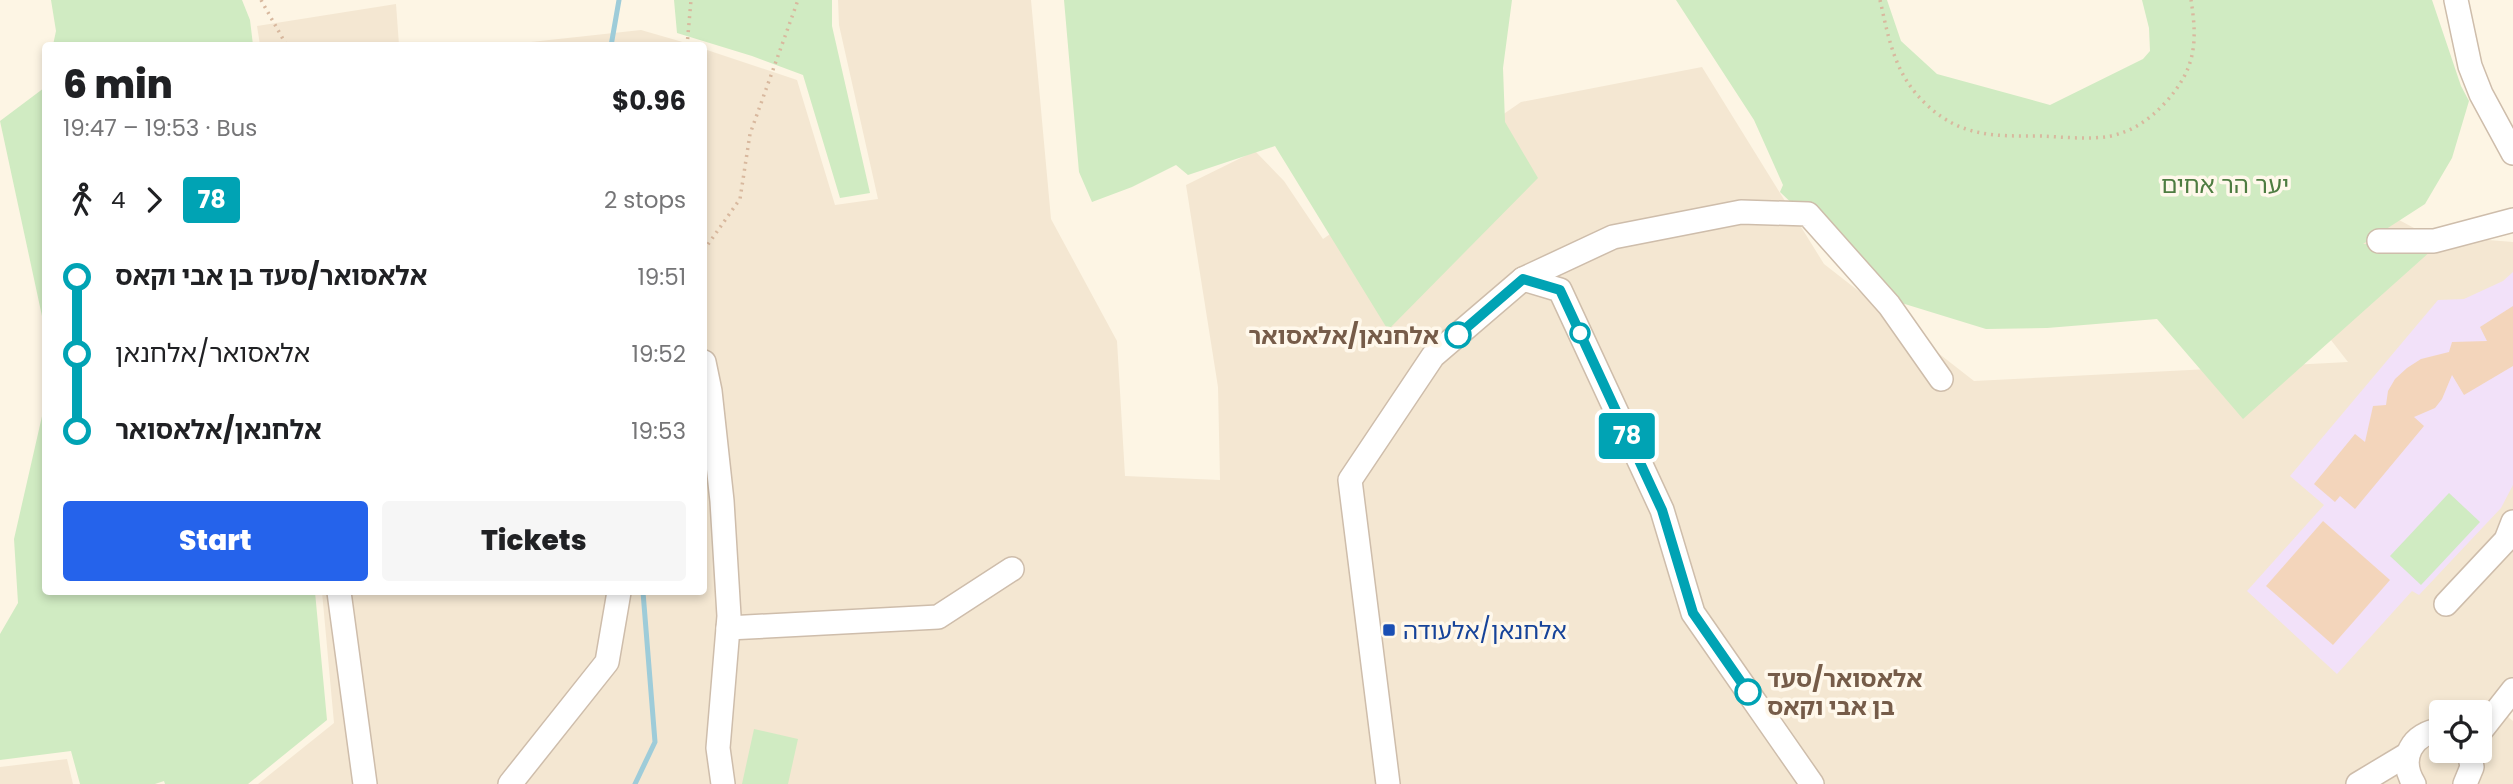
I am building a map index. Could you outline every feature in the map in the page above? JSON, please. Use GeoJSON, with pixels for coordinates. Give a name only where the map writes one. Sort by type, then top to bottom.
{"type":"FeatureCollection","features":[{"type":"Feature","properties":{"kind":"street"},"geometry":{"type":"LineString","coordinates":[[2456,0],[2470,66],[2481,94],[2513,153]]}},
{"type":"Feature","properties":{"kind":"street"},"geometry":{"type":"LineString","coordinates":[[1388,784],[1350,480],[1433,356],[1523,279],[1613,237],[1741,212],[1808,214],[1889,305],[1941,379]]}},
{"type":"Feature","properties":{"kind":"street"},"geometry":{"type":"LineString","coordinates":[[2379,241],[2434,241],[2513,220]]}},
{"type":"Feature","properties":{"kind":"street"},"geometry":{"type":"LineString","coordinates":[[1523,279],[1560,290],[1662,510],[1693,613],[1811,779]]}},
{"type":"Feature","properties":{"kind":"street"},"geometry":{"type":"LineString","coordinates":[[707,393],[722,501],[728,628],[718,748],[723,784]]}},
{"type":"Feature","properties":{"kind":"street"},"geometry":{"type":"LineString","coordinates":[[2446,604],[2506,540],[2513,522]]}},
{"type":"Feature","properties":{"kind":"street"},"geometry":{"type":"LineString","coordinates":[[728,628],[938,617],[1012,569]]}},
{"type":"Feature","properties":{"kind":"street"},"geometry":{"type":"LineString","coordinates":[[339,595],[365,784]]}},
{"type":"Feature","properties":{"kind":"street"},"geometry":{"type":"LineString","coordinates":[[510,784],[607,662],[619,595]]}},
{"type":"Feature","properties":{"kind":"street"},"geometry":{"type":"LineString","coordinates":[[2492,717],[2513,690]]}},
{"type":"Feature","properties":{"kind":"street"},"geometry":{"type":"LineString","coordinates":[[2414,784],[2406,765],[2408,754],[2412,744],[2429,732]]}},
{"type":"Feature","properties":{"kind":"street"},"geometry":{"type":"LineString","coordinates":[[2358,784],[2408,754]]}},
{"type":"Feature","properties":{"kind":"street"},"geometry":{"type":"LineString","coordinates":[[2465,784],[2472,768],[2471,763]]}},
{"type":"Feature","properties":{"kind":"path"},"geometry":{"type":"LineString","coordinates":[[261,0],[285,42]]}},
{"type":"Feature","properties":{"kind":"path"},"geometry":{"type":"LineString","coordinates":[[687,42],[691,0]]}},
{"type":"Feature","properties":{"kind":"path"},"geometry":{"type":"LineString","coordinates":[[707,246],[740,199],[750,134],[798,0]]}},
{"type":"Feature","properties":{"kind":"path"},"geometry":{"type":"LineString","coordinates":[[1880,0],[1891,52],[1900,72],[1926,104],[1949,122],[1973,133],[1994,136],[2108,136],[2131,130],[2151,118],[2181,85],[2191,61],[2194,22],[2191,0]]}},
{"type":"Feature","properties":{"kind":"shaded area"},"geometry":{"type":"Polygon","coordinates":[[[838,0],[1031,0],[1051,219],[1117,341],[1125,476],[1220,480],[1218,387],[1186,185],[1255,151],[1284,181],[1323,239],[1521,102],[1702,67],[1824,264],[1974,381],[2348,362],[2272,264],[2349,193],[2427,235],[2513,242],[2513,701],[2502,712],[2513,721],[2513,784],[258,784],[334,723],[322,595],[707,595],[707,50],[797,80],[835,205],[878,199],[839,25],[838,0]]]}},
{"type":"Feature","properties":{"kind":"shaded area"},"geometry":{"type":"Polygon","coordinates":[[[396,4],[399,42],[260,42],[257,26],[396,4]]]}},
{"type":"Feature","properties":{"kind":"shaded area"},"geometry":{"type":"Polygon","coordinates":[[[641,30],[683,42],[531,42],[641,30]]]}},
{"type":"Feature","properties":{"kind":"shaded area"},"geometry":{"type":"Polygon","coordinates":[[[2513,272],[2513,485],[2501,508],[2419,595],[2412,591],[2337,674],[2247,591],[2324,505],[2290,476],[2438,300],[2464,299],[2503,281],[2513,272]]]}},
{"type":"Feature","properties":{"kind":"shaded area"},"geometry":{"type":"Polygon","coordinates":[[[67,759],[73,784],[0,784],[0,767],[67,759]]]}},
{"type":"Feature","properties":{"kind":"green space"},"geometry":{"type":"Polygon","coordinates":[[[51,0],[242,0],[250,20],[253,42],[54,42],[56,31],[51,0]]]}},
{"type":"Feature","properties":{"kind":"green space"},"geometry":{"type":"Polygon","coordinates":[[[674,0],[832,0],[832,26],[870,193],[840,198],[803,75],[677,33],[674,0]]]}},
{"type":"Feature","properties":{"kind":"green space"},"geometry":{"type":"Polygon","coordinates":[[[1064,0],[1512,0],[1503,68],[1505,122],[1538,178],[1388,330],[1275,146],[1188,175],[1176,165],[1132,187],[1092,202],[1079,172],[1064,0]]]}},
{"type":"Feature","properties":{"kind":"green space","name":"יער הר אחים"},"geometry":{"type":"Polygon","coordinates":[[[1676,0],[1887,0],[1901,41],[1937,74],[2050,105],[2143,59],[2150,51],[2149,28],[2142,0],[2432,0],[2461,86],[2469,101],[2452,158],[2425,204],[2363,244],[2426,246],[2432,250],[2243,419],[2157,319],[2047,328],[1986,329],[1895,301],[1780,192],[1783,185],[1754,120],[1676,0]]]}},
{"type":"Feature","properties":{"kind":"green space"},"geometry":{"type":"Polygon","coordinates":[[[42,90],[42,316],[0,121],[42,90]]]}},
{"type":"Feature","properties":{"kind":"green space"},"geometry":{"type":"Polygon","coordinates":[[[42,416],[42,595],[315,595],[327,720],[248,784],[165,784],[164,781],[155,784],[80,784],[71,751],[0,760],[0,634],[18,603],[14,539],[42,416]]]}},
{"type":"Feature","properties":{"kind":"green space"},"geometry":{"type":"Polygon","coordinates":[[[2449,493],[2480,522],[2421,585],[2390,556],[2449,493]]]}},
{"type":"Feature","properties":{"kind":"green space"},"geometry":{"type":"Polygon","coordinates":[[[754,729],[798,739],[788,784],[742,784],[754,729]]]}},
{"type":"Feature","properties":{"kind":"building"},"geometry":{"type":"Polygon","coordinates":[[[2513,306],[2513,366],[2464,395],[2452,375],[2442,399],[2435,408],[2414,417],[2424,426],[2355,509],[2340,496],[2335,502],[2314,484],[2355,434],[2365,442],[2373,406],[2386,405],[2388,391],[2395,379],[2407,368],[2421,359],[2449,352],[2452,342],[2487,341],[2480,327],[2513,306]]]}},
{"type":"Feature","properties":{"kind":"building"},"geometry":{"type":"Polygon","coordinates":[[[2323,521],[2390,580],[2333,645],[2266,586],[2323,521]]]}},
{"type":"Feature","properties":{"kind":"waterway"},"geometry":{"type":"LineString","coordinates":[[612,42],[619,0]]}},
{"type":"Feature","properties":{"kind":"waterway"},"geometry":{"type":"LineString","coordinates":[[635,784],[655,742],[643,595]]}},
{"type":"Feature","properties":{"kind":"bus line","name":"78"},"geometry":{"type":"LineString","coordinates":[[1458,335],[1523,279],[1560,290],[1662,510],[1693,613],[1748,692]]}},
{"type":"Feature","properties":{"kind":"place","name":"אלחנאן/אלאסואר"},"geometry":{"type":"Point","coordinates":[1458,335]}},
{"type":"Feature","properties":{"kind":"place","name":"אלחנאן/אלעודה"},"geometry":{"type":"Point","coordinates":[1389,630]}},
{"type":"Feature","properties":{"kind":"place","name":"אלאסואר/סעד בן אבי וקאס"},"geometry":{"type":"Point","coordinates":[1748,692]}}]}
